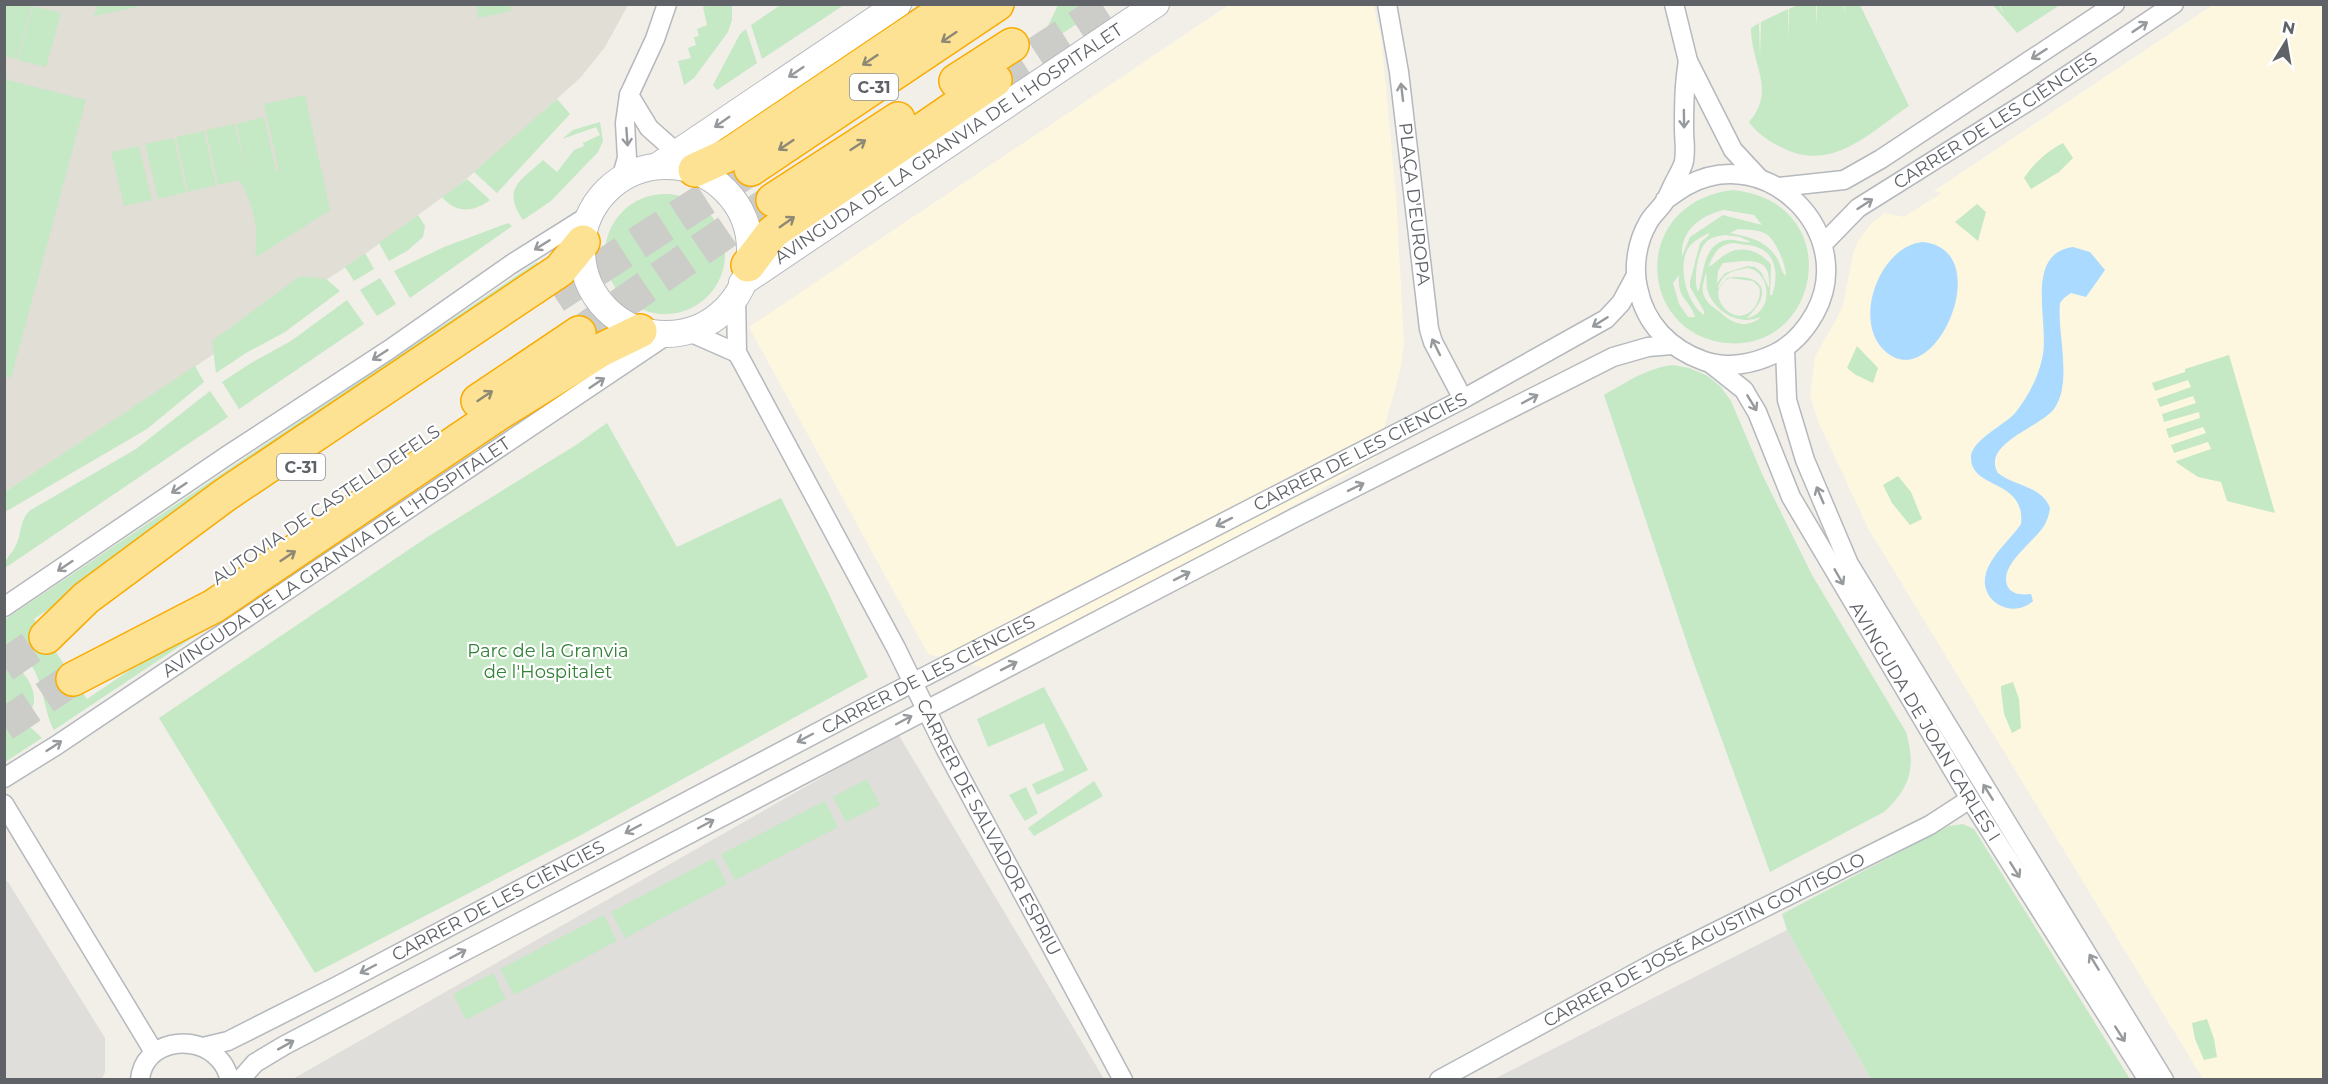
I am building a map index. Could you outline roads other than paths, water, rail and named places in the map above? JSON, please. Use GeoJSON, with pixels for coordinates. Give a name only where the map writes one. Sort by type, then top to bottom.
{"type":"FeatureCollection","features":[{"type":"Feature","properties":{"kind":"highway"},"geometry":{"type":"LineString","coordinates":[[677,162],[730,154],[953,4]]}},
{"type":"Feature","properties":{"kind":"highway","name":"C-31"},"geometry":{"type":"LineString","coordinates":[[751,169],[997,4]]}},
{"type":"Feature","properties":{"kind":"highway","name":"C-31"},"geometry":{"type":"LineString","coordinates":[[774,200],[1012,45]]}},
{"type":"Feature","properties":{"kind":"highway"},"geometry":{"type":"LineString","coordinates":[[742,281],[772,232],[995,80]]}},
{"type":"Feature","properties":{"kind":"highway","name":"C-31"},"geometry":{"type":"LineString","coordinates":[[555,297],[46,637],[86,598],[225,495],[560,270],[587,228]]}},
{"type":"Feature","properties":{"kind":"highway","name":"AUTOVIA DE CASTELLDEFELS"},"geometry":{"type":"LineString","coordinates":[[579,333],[74,679],[214,606],[496,415],[601,350],[665,332]]}},
{"type":"Feature","properties":{"kind":"main road"},"geometry":{"type":"LineString","coordinates":[[677,162],[718,184],[738,206],[744,224],[742,281],[719,316],[665,332],[611,315],[596,298],[587,280],[582,262],[587,228],[603,194],[621,179],[677,162],[898,4]]}},
{"type":"Feature","properties":{"kind":"main road","name":"AVINGUDA DE LA GRANVIA DE L'HOSPITALET"},"geometry":{"type":"LineString","coordinates":[[742,281],[1156,4]]}},
{"type":"Feature","properties":{"kind":"street"},"geometry":{"type":"LineString","coordinates":[[621,179],[627,158],[626,123],[629,95],[655,39],[667,4]]}},
{"type":"Feature","properties":{"kind":"street","name":"PLAÇA D'EUROPA"},"geometry":{"type":"LineString","coordinates":[[1387,4],[1400,72],[1429,329],[1433,342],[1463,399]]}},
{"type":"Feature","properties":{"kind":"street"},"geometry":{"type":"LineString","coordinates":[[1674,4],[1688,61],[1733,150],[1759,178]]}},
{"type":"Feature","properties":{"kind":"street","name":"CARRER DE LES CIÈNCIES"},"geometry":{"type":"LineString","coordinates":[[1779,187],[1844,180],[1859,172],[2115,4]]}},
{"type":"Feature","properties":{"kind":"street","name":"CARRER DE LES CIÈNCIES"},"geometry":{"type":"LineString","coordinates":[[1823,244],[1858,208],[2035,97],[2175,4]]}},
{"type":"Feature","properties":{"kind":"street"},"geometry":{"type":"LineString","coordinates":[[1665,200],[1689,184],[1715,176],[1737,174],[1759,178],[1779,187],[1796,200],[1810,217],[1823,244],[1827,273],[1821,302],[1807,328],[1785,349],[1762,360],[1736,365],[1710,363],[1690,356],[1672,345],[1653,326],[1641,303],[1635,277],[1638,248],[1648,222],[1665,200],[1684,161],[1683,90],[1688,61]]}},
{"type":"Feature","properties":{"kind":"street"},"geometry":{"type":"LineString","coordinates":[[629,95],[649,128],[677,162]]}},
{"type":"Feature","properties":{"kind":"street"},"geometry":{"type":"LineString","coordinates":[[4,606],[390,349],[510,265],[587,228]]}},
{"type":"Feature","properties":{"kind":"street","name":"CARRER DE LES CIÈNCIES"},"geometry":{"type":"LineString","coordinates":[[154,1052],[176,1044],[203,1047],[228,1041],[913,682],[1463,399],[1606,318],[1622,303],[1635,277]]}},
{"type":"Feature","properties":{"kind":"street","name":"CARRER DE SALVADOR ESPRIU"},"geometry":{"type":"LineString","coordinates":[[742,281],[737,353],[1123,1080]]}},
{"type":"Feature","properties":{"kind":"street"},"geometry":{"type":"LineString","coordinates":[[665,332],[737,353]]}},
{"type":"Feature","properties":{"kind":"street","name":"AVINGUDA DE LA GRANVIA DE L'HOSPITALET"},"geometry":{"type":"LineString","coordinates":[[4,778],[105,713],[665,332]]}},
{"type":"Feature","properties":{"kind":"street","name":"CARRER DE LES CIÈNCIES"},"geometry":{"type":"LineString","coordinates":[[240,1080],[255,1063],[285,1046],[926,709],[1580,373],[1613,357],[1648,347],[1672,345]]}},
{"type":"Feature","properties":{"kind":"street","name":"AVINGUDA DE JOAN CARLES I"},"geometry":{"type":"LineString","coordinates":[[1785,349],[1787,400],[1805,460],[1849,564],[2164,1080]]}},
{"type":"Feature","properties":{"kind":"street","name":"AVINGUDA DE JOAN CARLES I"},"geometry":{"type":"LineString","coordinates":[[1710,363],[1744,390],[1753,404],[1791,497],[1970,799],[2148,1080]]}},
{"type":"Feature","properties":{"kind":"street","name":"CARRER DE JOSÉ AGUSTÍN GOYTISOLO"},"geometry":{"type":"LineString","coordinates":[[1439,1080],[1663,958],[1930,825],[1970,799]]}},
{"type":"Feature","properties":{"kind":"street"},"geometry":{"type":"LineString","coordinates":[[4,804],[154,1052],[146,1060],[140,1080]]}},
{"type":"Feature","properties":{"kind":"street"},"geometry":{"type":"LineString","coordinates":[[203,1047],[220,1059],[230,1080]]}},
{"type":"Feature","properties":{"kind":"water"},"geometry":{"type":"Polygon","coordinates":[[[1922,242],[1945,250],[1956,268],[1957,291],[1951,316],[1939,338],[1923,354],[1904,360],[1885,351],[1875,338],[1871,322],[1871,305],[1875,288],[1893,257],[1907,247],[1922,242]]]}},
{"type":"Feature","properties":{"kind":"water"},"geometry":{"type":"Polygon","coordinates":[[[2073,247],[2090,252],[2105,270],[2086,297],[2071,293],[2060,303],[2063,386],[2060,398],[2047,416],[2004,445],[1997,453],[1995,463],[1998,473],[2041,495],[2050,508],[2044,526],[2013,561],[2006,577],[2011,591],[2031,594],[2033,601],[2016,609],[2007,608],[1999,605],[1987,592],[1986,573],[1997,553],[2021,524],[2020,509],[2015,499],[2007,491],[1979,475],[1973,467],[1971,456],[1983,438],[2016,412],[2032,387],[2042,359],[2044,345],[2043,277],[2048,263],[2057,252],[2073,247]]]}},
{"type":"Feature","properties":{"kind":"tunnel"},"geometry":{"type":"LineString","coordinates":[[995,80],[1112,4]]}},
{"type":"Feature","properties":{"kind":"tunnel"},"geometry":{"type":"LineString","coordinates":[[555,297],[751,169]]}},
{"type":"Feature","properties":{"kind":"tunnel"},"geometry":{"type":"LineString","coordinates":[[579,333],[773,200]]}},
{"type":"Feature","properties":{"kind":"tunnel"},"geometry":{"type":"LineString","coordinates":[[4,666],[46,637]]}},
{"type":"Feature","properties":{"kind":"tunnel"},"geometry":{"type":"LineString","coordinates":[[4,725],[73,679]]}},
{"type":"Feature","properties":{"kind":"park label","name":"Parc de la Granvia de l'Hospitalet"},"geometry":{"type":"Point","coordinates":[548,661]}}]}
